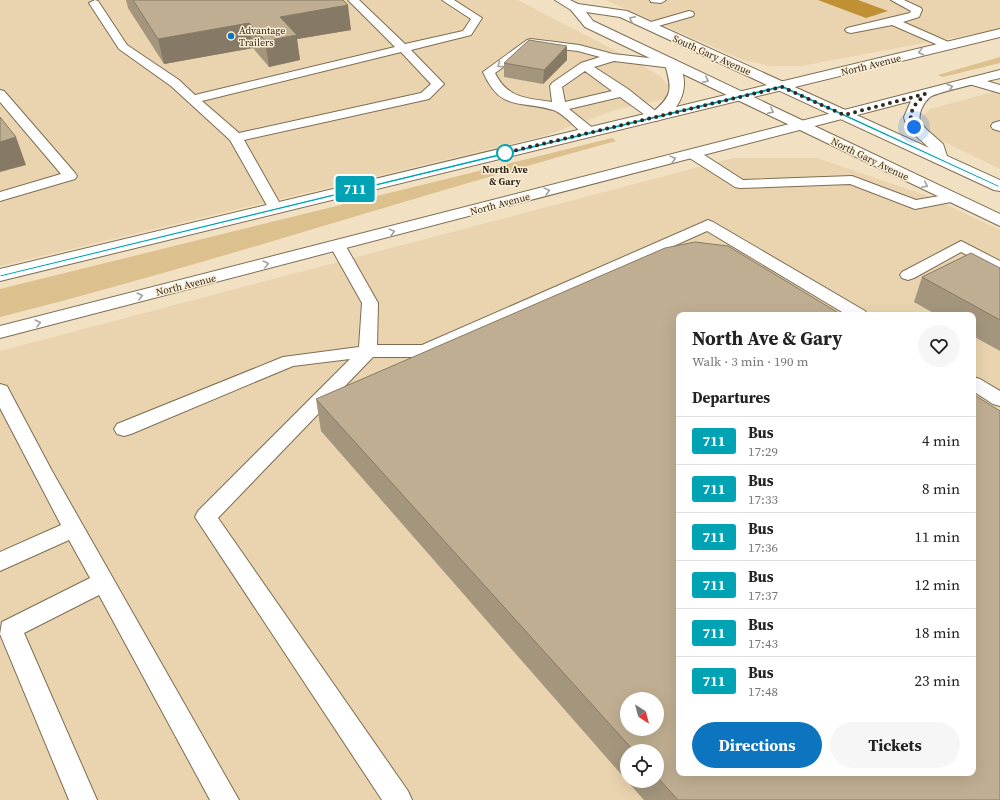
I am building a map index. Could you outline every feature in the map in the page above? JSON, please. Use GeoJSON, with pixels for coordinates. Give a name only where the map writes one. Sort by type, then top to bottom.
{"type":"FeatureCollection","features":[{"type":"Feature","properties":{"kind":"main road","name":"South Gary Avenue"},"geometry":{"type":"LineString","coordinates":[[560,0],[575,7],[623,14],[844,115]]}},
{"type":"Feature","properties":{"kind":"main road","name":"South Gary Avenue"},"geometry":{"type":"LineString","coordinates":[[575,7],[589,24],[741,96]]}},
{"type":"Feature","properties":{"kind":"main road","name":"North Avenue"},"geometry":{"type":"LineString","coordinates":[[0,275],[589,132],[782,87],[1000,33]]}},
{"type":"Feature","properties":{"kind":"main road"},"geometry":{"type":"LineString","coordinates":[[658,116],[673,103],[678,94],[677,81],[672,64]]}},
{"type":"Feature","properties":{"kind":"main road","name":"North Avenue"},"geometry":{"type":"LineString","coordinates":[[0,332],[1000,74]]}},
{"type":"Feature","properties":{"kind":"main road"},"geometry":{"type":"LineString","coordinates":[[925,94],[915,105],[910,115],[914,127],[937,147],[940,159]]}},
{"type":"Feature","properties":{"kind":"main road","name":"North Gary Avenue"},"geometry":{"type":"LineString","coordinates":[[741,96],[1000,221]]}},
{"type":"Feature","properties":{"kind":"main road"},"geometry":{"type":"LineString","coordinates":[[844,115],[940,159],[998,183]]}},
{"type":"Feature","properties":{"kind":"lane"},"geometry":{"type":"LineString","coordinates":[[236,138],[425,96],[438,84],[353,0]]}},
{"type":"Feature","properties":{"kind":"lane"},"geometry":{"type":"LineString","coordinates":[[193,99],[468,33],[477,18],[447,0]]}},
{"type":"Feature","properties":{"kind":"lane"},"geometry":{"type":"LineString","coordinates":[[655,0],[661,0]]}},
{"type":"Feature","properties":{"kind":"lane"},"geometry":{"type":"LineString","coordinates":[[851,30],[893,21],[915,14],[917,10],[896,0]]}},
{"type":"Feature","properties":{"kind":"lane"},"geometry":{"type":"LineString","coordinates":[[94,3],[123,47],[175,83],[236,138],[276,209]]}},
{"type":"Feature","properties":{"kind":"lane"},"geometry":{"type":"LineString","coordinates":[[648,26],[689,14]]}},
{"type":"Feature","properties":{"kind":"lane"},"geometry":{"type":"LineString","coordinates":[[893,21],[948,46]]}},
{"type":"Feature","properties":{"kind":"lane"},"geometry":{"type":"LineString","coordinates":[[624,92],[559,107],[515,100],[496,87],[489,72],[531,42],[579,48],[613,57],[672,64]]}},
{"type":"Feature","properties":{"kind":"lane"},"geometry":{"type":"LineString","coordinates":[[589,132],[559,107],[556,86],[585,66],[613,57]]}},
{"type":"Feature","properties":{"kind":"lane"},"geometry":{"type":"LineString","coordinates":[[585,66],[658,116]]}},
{"type":"Feature","properties":{"kind":"lane"},"geometry":{"type":"LineString","coordinates":[[973,81],[1000,89]]}},
{"type":"Feature","properties":{"kind":"lane"},"geometry":{"type":"LineString","coordinates":[[0,94],[70,176],[0,197]]}},
{"type":"Feature","properties":{"kind":"lane"},"geometry":{"type":"LineString","coordinates":[[693,154],[740,184],[852,180],[915,205],[951,198]]}},
{"type":"Feature","properties":{"kind":"lane"},"geometry":{"type":"LineString","coordinates":[[124,430],[289,361],[368,351],[425,351],[708,225],[854,312]]}},
{"type":"Feature","properties":{"kind":"lane"},"geometry":{"type":"LineString","coordinates":[[338,246],[370,302],[368,351],[206,517],[398,800]]}},
{"type":"Feature","properties":{"kind":"lane"},"geometry":{"type":"LineString","coordinates":[[908,275],[961,246],[1000,267]]}},
{"type":"Feature","properties":{"kind":"lane"},"geometry":{"type":"LineString","coordinates":[[976,385],[1000,400]]}},
{"type":"Feature","properties":{"kind":"lane"},"geometry":{"type":"LineString","coordinates":[[0,390],[73,529],[225,800]]}},
{"type":"Feature","properties":{"kind":"lane"},"geometry":{"type":"LineString","coordinates":[[0,562],[73,529]]}},
{"type":"Feature","properties":{"kind":"lane"},"geometry":{"type":"LineString","coordinates":[[83,800],[10,629],[103,582]]}},
{"type":"Feature","properties":{"kind":"shaded area"},"geometry":{"type":"Polygon","coordinates":[[[0,0],[518,0],[639,63],[661,77],[669,87],[665,99],[615,110],[544,136],[0,266],[0,0]]]}},
{"type":"Feature","properties":{"kind":"shaded area"},"geometry":{"type":"Polygon","coordinates":[[[605,0],[1000,0],[1000,29],[801,66],[771,66],[743,60],[605,0]]]}},
{"type":"Feature","properties":{"kind":"shaded area"},"geometry":{"type":"Polygon","coordinates":[[[818,0],[858,0],[888,11],[866,18],[818,0]]]}},
{"type":"Feature","properties":{"kind":"shaded area"},"geometry":{"type":"Polygon","coordinates":[[[1000,57],[1000,63],[943,77],[938,75],[1000,57]]]}},
{"type":"Feature","properties":{"kind":"shaded area"},"geometry":{"type":"Polygon","coordinates":[[[1000,90],[1000,169],[938,139],[924,129],[921,118],[930,109],[1000,90]]]}},
{"type":"Feature","properties":{"kind":"shaded area"},"geometry":{"type":"Polygon","coordinates":[[[612,138],[616,141],[155,275],[0,317],[0,289],[612,138]]]}},
{"type":"Feature","properties":{"kind":"shaded area"},"geometry":{"type":"Polygon","coordinates":[[[733,158],[817,158],[928,196],[1000,230],[1000,800],[0,800],[0,351],[733,158]]]}},
{"type":"Feature","properties":{"kind":"building"},"geometry":{"type":"Polygon","coordinates":[[[133,0],[343,0],[348,5],[280,17],[297,35],[265,41],[249,23],[158,39],[133,0]]]}},
{"type":"Feature","properties":{"kind":"building"},"geometry":{"type":"Polygon","coordinates":[[[529,40],[567,46],[544,70],[504,63],[529,40]]]}},
{"type":"Feature","properties":{"kind":"building"},"geometry":{"type":"Polygon","coordinates":[[[0,117],[16,137],[0,142],[0,117]]]}},
{"type":"Feature","properties":{"kind":"building"},"geometry":{"type":"Polygon","coordinates":[[[695,242],[728,246],[837,312],[676,312],[676,776],[976,776],[976,396],[1000,411],[1000,800],[678,800],[664,785],[664,744],[628,744],[620,736],[664,736],[664,692],[620,692],[620,736],[316,399],[665,248],[695,242]]]}},
{"type":"Feature","properties":{"kind":"building"},"geometry":{"type":"Polygon","coordinates":[[[971,253],[1000,268],[1000,320],[922,277],[971,253]]]}},
{"type":"Feature","properties":{"kind":"bus line","name":"711"},"geometry":{"type":"LineString","coordinates":[[0,275],[589,132],[782,87],[1000,186]]}},
{"type":"Feature","properties":{"kind":"place","name":"Advantage Trailers"},"geometry":{"type":"Point","coordinates":[231,36]}},
{"type":"Feature","properties":{"kind":"place","name":"North Ave & Gary"},"geometry":{"type":"Point","coordinates":[505,153]}},
{"type":"Feature","properties":{"kind":"route"},"geometry":{"type":"LineString","coordinates":[[505,153],[500,154],[782,87],[844,115],[925,94],[915,105],[910,115],[914,127]]}}]}
